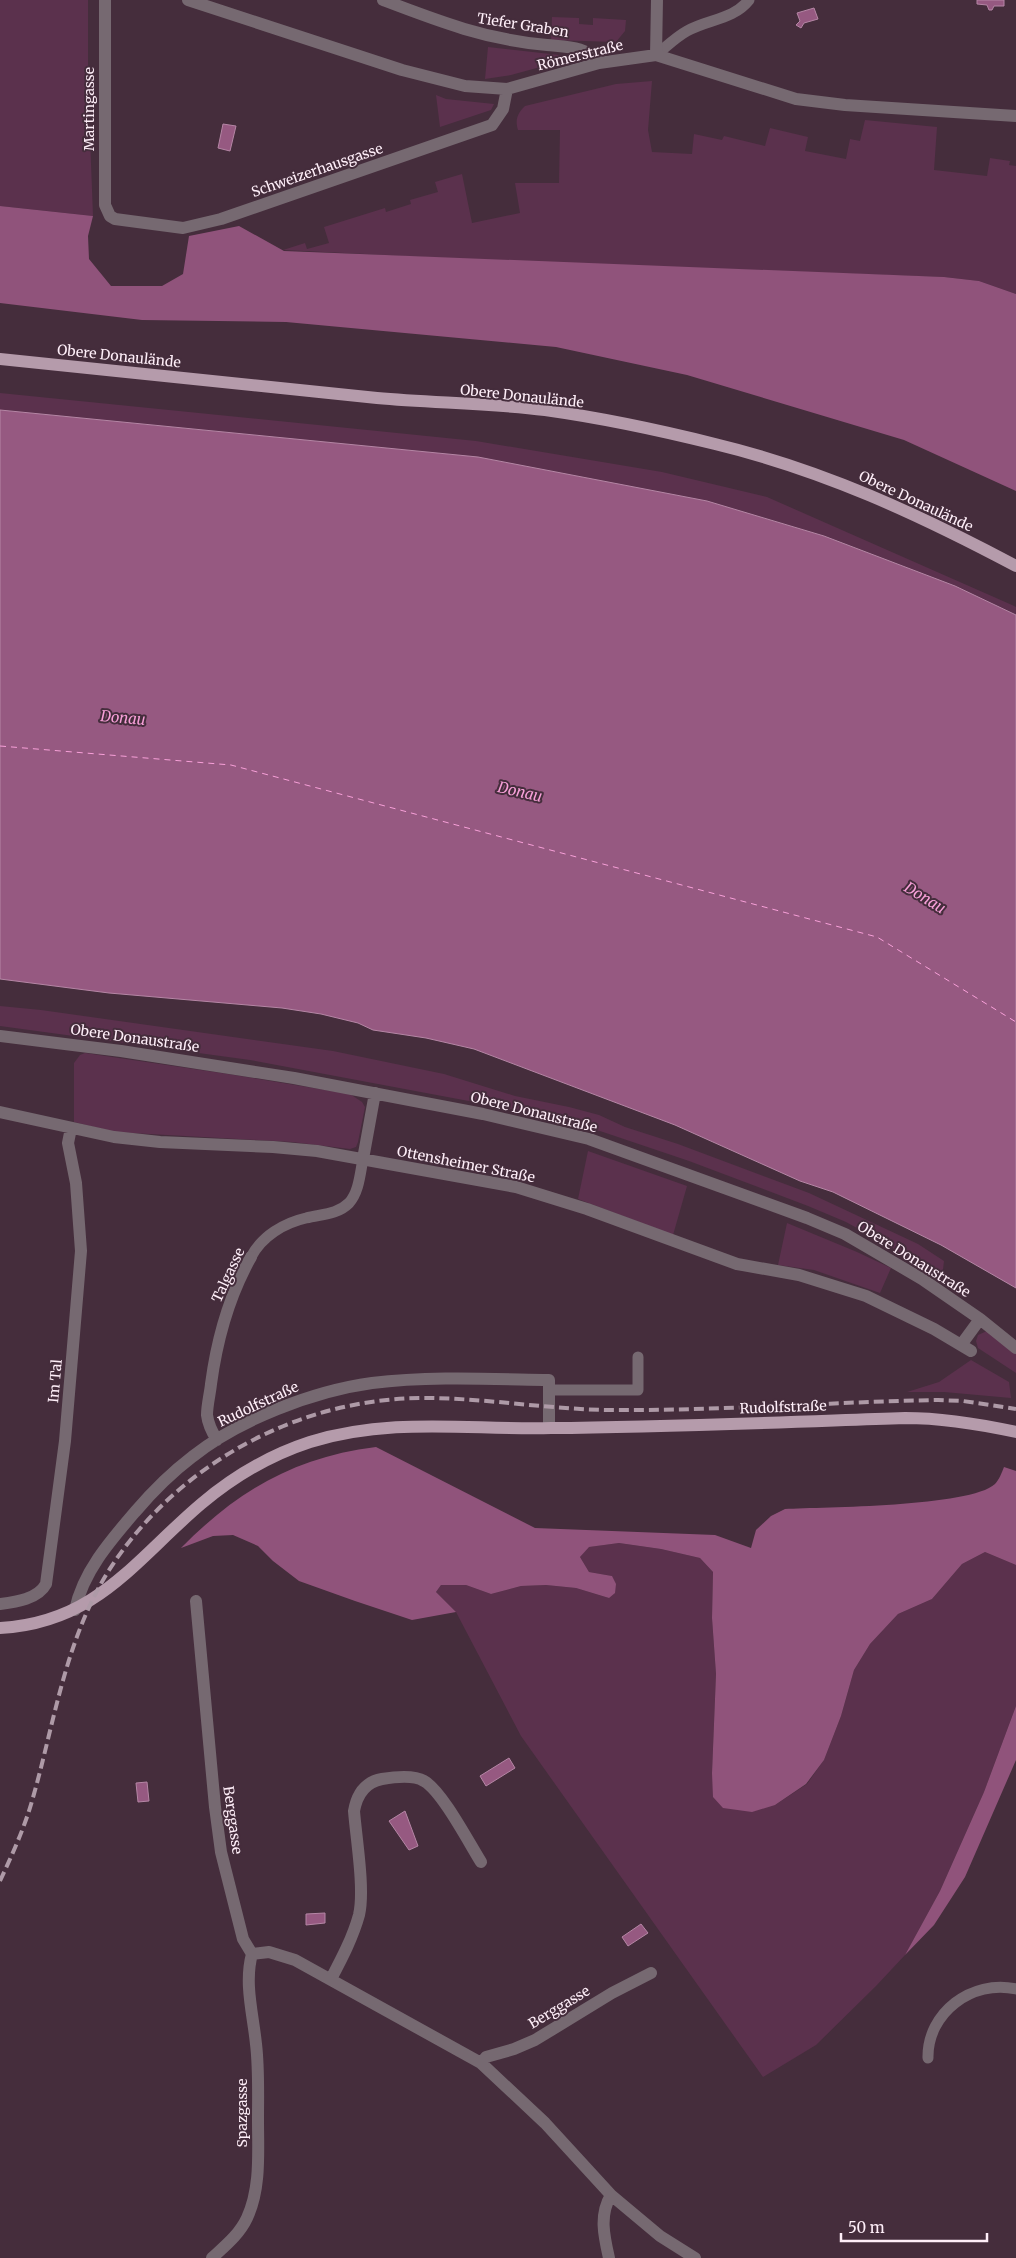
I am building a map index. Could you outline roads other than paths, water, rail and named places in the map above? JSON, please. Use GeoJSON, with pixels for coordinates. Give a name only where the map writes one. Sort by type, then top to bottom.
{"type":"FeatureCollection","features":[{"type":"Feature","properties":{"kind":"main road","name":"Obere Donaulände"},"geometry":{"type":"LineString","coordinates":[[0,359],[380,398],[544,410],[656,431],[717,444],[861,490],[914,514],[1016,566]]}},
{"type":"Feature","properties":{"kind":"main road","name":"Rudolfstraße"},"geometry":{"type":"LineString","coordinates":[[0,1628],[18,1628],[75,1610],[94,1599],[131,1571],[220,1488],[242,1474],[285,1452],[337,1435],[396,1426],[427,1425],[549,1428],[934,1418],[1016,1432]]}},
{"type":"Feature","properties":{"kind":"street","name":"Martingasse"},"geometry":{"type":"LineString","coordinates":[[105,0],[105,204],[110,216]]}},
{"type":"Feature","properties":{"kind":"street","name":"Römerstraße"},"geometry":{"type":"LineString","coordinates":[[188,0],[402,70],[466,86],[507,89],[599,63],[656,55],[796,99],[853,106],[1016,116]]}},
{"type":"Feature","properties":{"kind":"street","name":"Tiefer Graben"},"geometry":{"type":"LineString","coordinates":[[383,0],[441,22],[487,36],[532,44],[571,47],[594,57],[599,63]]}},
{"type":"Feature","properties":{"kind":"street"},"geometry":{"type":"LineString","coordinates":[[656,55],[657,0]]}},
{"type":"Feature","properties":{"kind":"street","name":"Schweizerhausgasse"},"geometry":{"type":"LineString","coordinates":[[110,216],[115,219],[183,228],[221,219],[492,125],[503,109],[507,89]]}},
{"type":"Feature","properties":{"kind":"street","name":"Obere Donaustraße"},"geometry":{"type":"LineString","coordinates":[[0,1036],[206,1064],[517,1121],[589,1139],[807,1218],[845,1234],[922,1279],[980,1319],[1016,1348]]}},
{"type":"Feature","properties":{"kind":"street","name":"Talgasse"},"geometry":{"type":"LineString","coordinates":[[362,1159],[375,1094]]}},
{"type":"Feature","properties":{"kind":"street","name":"Ottensheimer Straße"},"geometry":{"type":"LineString","coordinates":[[0,1112],[114,1137],[160,1142],[318,1151],[516,1187],[587,1209],[736,1264],[800,1275],[866,1296],[966,1348],[980,1319]]}},
{"type":"Feature","properties":{"kind":"street","name":"Im Tal"},"geometry":{"type":"LineString","coordinates":[[0,1604],[31,1597],[42,1591],[46,1584],[65,1441],[81,1251],[76,1183],[68,1143],[71,1128]]}},
{"type":"Feature","properties":{"kind":"street","name":"Talgasse"},"geometry":{"type":"LineString","coordinates":[[217,1440],[210,1429],[207,1414],[214,1357],[228,1310],[251,1256]]}},
{"type":"Feature","properties":{"kind":"street","name":"Rudolfstraße"},"geometry":{"type":"LineString","coordinates":[[75,1610],[77,1598],[89,1572],[122,1526],[174,1471],[193,1455],[217,1440],[283,1406],[306,1397],[372,1383],[438,1379],[549,1380],[549,1390]]}},
{"type":"Feature","properties":{"kind":"street"},"geometry":{"type":"LineString","coordinates":[[549,1390],[549,1428]]}},
{"type":"Feature","properties":{"kind":"street","name":"Berggasse"},"geometry":{"type":"LineString","coordinates":[[196,1601],[215,1807],[221,1852],[243,1939],[252,1954]]}},
{"type":"Feature","properties":{"kind":"street"},"geometry":{"type":"LineString","coordinates":[[331,1979],[354,1931],[360,1913],[354,1810],[356,1799],[371,1782],[382,1779],[411,1778],[424,1780],[436,1790],[481,1862]]}},
{"type":"Feature","properties":{"kind":"street"},"geometry":{"type":"LineString","coordinates":[[252,1954],[269,1952],[295,1960],[481,2063],[545,2123],[611,2195],[660,2236],[695,2258]]}},
{"type":"Feature","properties":{"kind":"street","name":"Spazgasse"},"geometry":{"type":"LineString","coordinates":[[212,2258],[237,2234],[247,2219],[254,2200],[258,2169],[258,2100],[256,2046],[249,1985],[249,1967],[252,1954]]}},
{"type":"Feature","properties":{"kind":"street","name":"Berggasse"},"geometry":{"type":"LineString","coordinates":[[481,2063],[486,2058],[535,2040],[604,1998],[651,1973]]}},
{"type":"Feature","properties":{"kind":"street"},"geometry":{"type":"LineString","coordinates":[[609,2258],[604,2238],[603,2214],[611,2195]]}},
{"type":"Feature","properties":{"kind":"lane"},"geometry":{"type":"LineString","coordinates":[[656,55],[687,31],[732,14],[743,7],[749,0]]}},
{"type":"Feature","properties":{"kind":"lane","name":"Talgasse"},"geometry":{"type":"LineString","coordinates":[[251,1256],[263,1241],[278,1229],[291,1222],[331,1213],[348,1203],[357,1188],[362,1159]]}},
{"type":"Feature","properties":{"kind":"lane"},"geometry":{"type":"LineString","coordinates":[[549,1390],[638,1390],[638,1357]]}},
{"type":"Feature","properties":{"kind":"lane"},"geometry":{"type":"LineString","coordinates":[[928,2058],[928,2044],[932,2032],[943,2014],[956,2001],[984,1987],[993,1986],[1016,1989]]}},
{"type":"Feature","properties":{"kind":"water"},"geometry":{"type":"Polygon","coordinates":[[[977,0],[1004,0],[1004,6],[994,6],[992,10],[989,10],[987,5],[977,4],[977,0]]]}},
{"type":"Feature","properties":{"kind":"water"},"geometry":{"type":"Polygon","coordinates":[[[814,8],[818,19],[804,23],[801,28],[796,25],[800,21],[797,13],[814,8]]]}},
{"type":"Feature","properties":{"kind":"water"},"geometry":{"type":"Polygon","coordinates":[[[223,124],[236,126],[230,151],[218,148],[223,124]]]}},
{"type":"Feature","properties":{"kind":"water","name":"Donau"},"geometry":{"type":"Polygon","coordinates":[[[0,410],[478,457],[707,501],[824,536],[955,586],[1016,615],[1016,1288],[941,1245],[833,1192],[800,1181],[675,1125],[474,1049],[426,1038],[373,1030],[358,1023],[321,1014],[282,1008],[109,993],[0,979],[0,410]]]}},
{"type":"Feature","properties":{"kind":"water"},"geometry":{"type":"Polygon","coordinates":[[[509,1758],[515,1768],[486,1786],[480,1776],[509,1758]]]}},
{"type":"Feature","properties":{"kind":"water"},"geometry":{"type":"Polygon","coordinates":[[[147,1782],[149,1801],[138,1802],[136,1783],[147,1782]]]}},
{"type":"Feature","properties":{"kind":"water"},"geometry":{"type":"Polygon","coordinates":[[[405,1811],[418,1846],[409,1850],[389,1821],[405,1811]]]}},
{"type":"Feature","properties":{"kind":"water"},"geometry":{"type":"Polygon","coordinates":[[[325,1913],[325,1923],[306,1925],[306,1914],[325,1913]]]}},
{"type":"Feature","properties":{"kind":"water"},"geometry":{"type":"Polygon","coordinates":[[[641,1924],[648,1933],[628,1946],[622,1937],[641,1924]]]}},
{"type":"Feature","properties":{"kind":"railway"},"geometry":{"type":"LineString","coordinates":[[0,1881],[18,1842],[29,1811],[70,1657],[80,1629],[106,1575],[134,1536],[166,1501],[203,1471],[242,1446],[285,1425],[330,1410],[377,1401],[424,1398],[608,1410],[938,1400],[963,1401],[1016,1409]]}}]}
